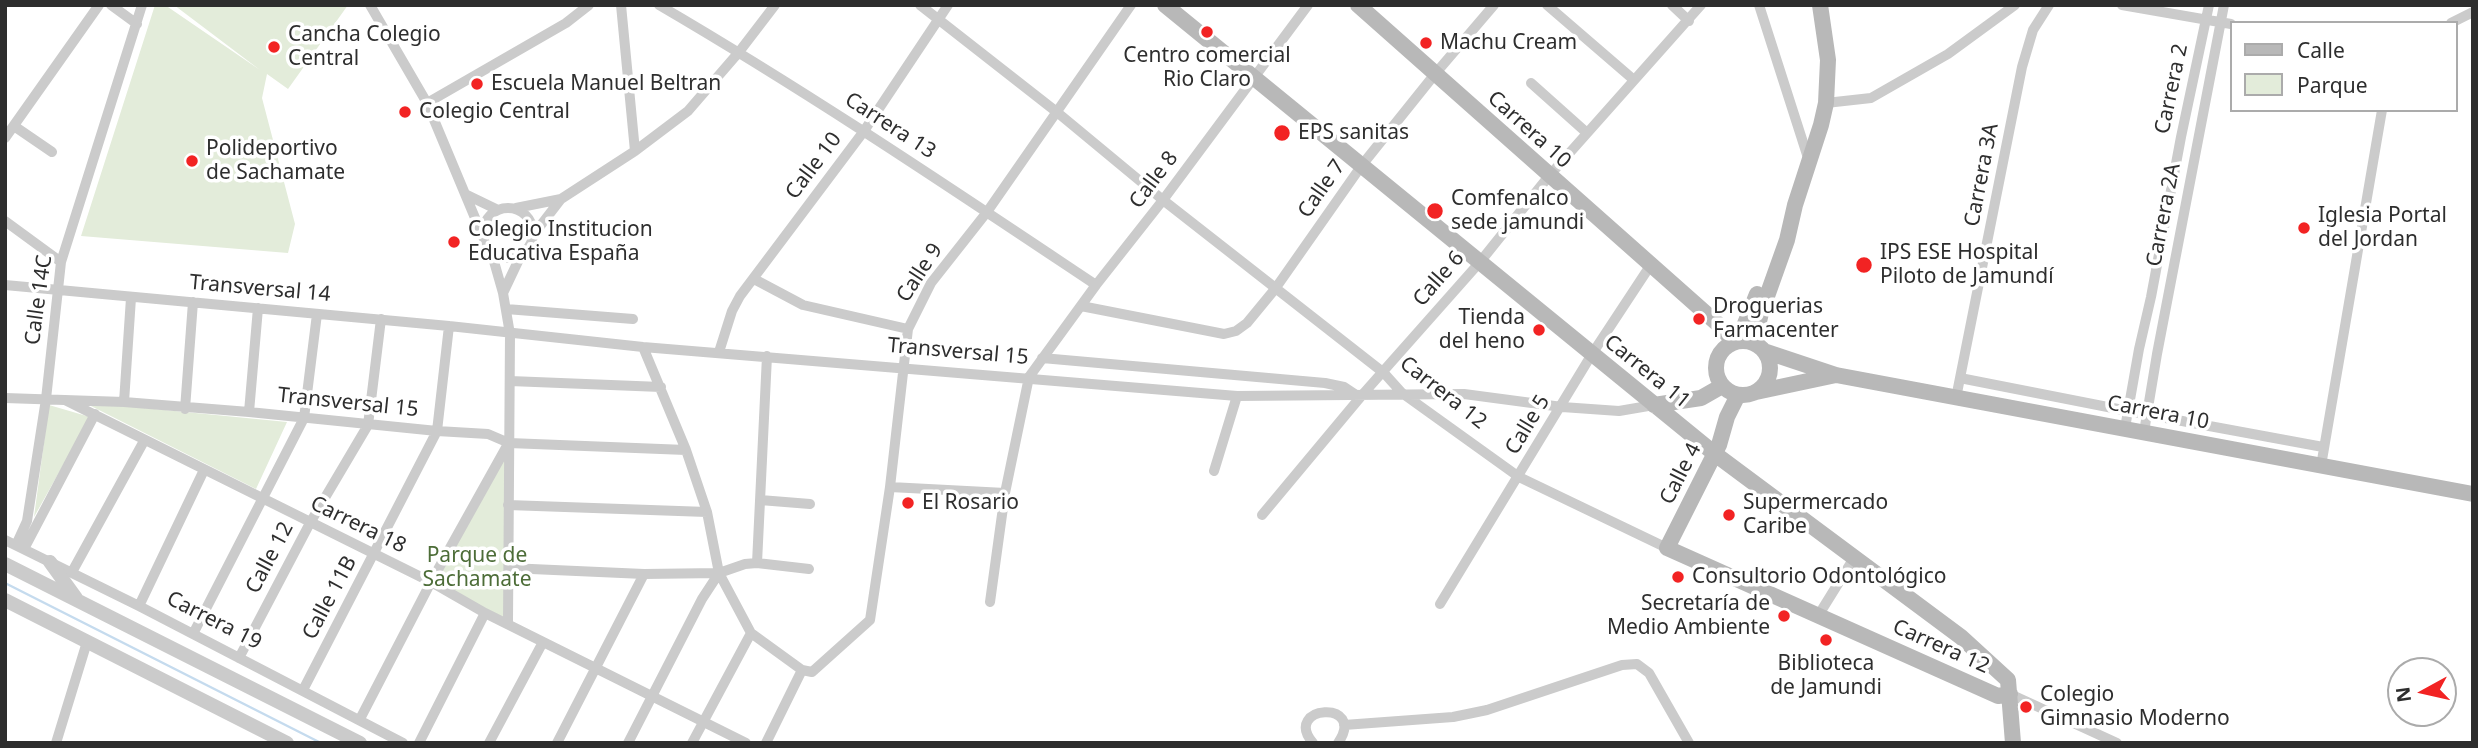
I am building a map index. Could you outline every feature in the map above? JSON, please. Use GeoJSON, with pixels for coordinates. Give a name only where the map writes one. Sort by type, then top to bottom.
{"type":"FeatureCollection","features":[{"type":"Feature","properties":{"kind":"main road","name":"Carrera 11"},"geometry":{"type":"LineString","coordinates":[[1165,5],[1715,454],[1961,638],[2008,680],[2010,694]]}},
{"type":"Feature","properties":{"kind":"main road","name":"Carrera 10"},"geometry":{"type":"LineString","coordinates":[[1358,5],[1650,266],[1718,325],[1747,344],[1836,375],[2473,494]]}},
{"type":"Feature","properties":{"kind":"main road"},"geometry":{"type":"LineString","coordinates":[[1747,344],[1764,289],[1787,240],[1826,103],[1828,60],[1820,5]]}},
{"type":"Feature","properties":{"kind":"main road"},"geometry":{"type":"LineString","coordinates":[[1730,391],[1718,379],[1716,361],[1720,353],[1747,344]]}},
{"type":"Feature","properties":{"kind":"main road"},"geometry":{"type":"LineString","coordinates":[[1654,405],[1730,391],[1756,393],[1763,386],[1770,369],[1747,344]]}},
{"type":"Feature","properties":{"kind":"main road","name":"Carrera 10"},"geometry":{"type":"LineString","coordinates":[[1756,393],[1836,375]]}},
{"type":"Feature","properties":{"kind":"main road","name":"Calle 4"},"geometry":{"type":"LineString","coordinates":[[1667,548],[1715,454],[1727,417],[1730,391]]}},
{"type":"Feature","properties":{"kind":"main road","name":"Carrera 12"},"geometry":{"type":"LineString","coordinates":[[1667,548],[1998,696],[2010,694]]}},
{"type":"Feature","properties":{"kind":"main road"},"geometry":{"type":"LineString","coordinates":[[2010,694],[2013,743]]}},
{"type":"Feature","properties":{"kind":"street"},"geometry":{"type":"LineString","coordinates":[[5,138],[99,5]]}},
{"type":"Feature","properties":{"kind":"street"},"geometry":{"type":"LineString","coordinates":[[111,5],[137,24]]}},
{"type":"Feature","properties":{"kind":"street","name":"Calle 14C"},"geometry":{"type":"LineString","coordinates":[[15,545],[27,521],[46,399],[61,262],[142,5]]}},
{"type":"Feature","properties":{"kind":"street"},"geometry":{"type":"LineString","coordinates":[[370,5],[427,103],[491,251],[503,293],[510,334],[508,622]]}},
{"type":"Feature","properties":{"kind":"street"},"geometry":{"type":"LineString","coordinates":[[427,103],[566,23],[589,5]]}},
{"type":"Feature","properties":{"kind":"street"},"geometry":{"type":"LineString","coordinates":[[621,5],[635,151]]}},
{"type":"Feature","properties":{"kind":"street","name":"Carrera 13"},"geometry":{"type":"LineString","coordinates":[[659,5],[863,131],[1096,285]]}},
{"type":"Feature","properties":{"kind":"street"},"geometry":{"type":"LineString","coordinates":[[503,293],[534,234],[561,199],[635,151],[688,111],[775,5]]}},
{"type":"Feature","properties":{"kind":"street","name":"Carrera 12"},"geometry":{"type":"LineString","coordinates":[[920,5],[1384,373],[1402,393],[1519,477],[1667,548]]}},
{"type":"Feature","properties":{"kind":"street","name":"Calle 10"},"geometry":{"type":"LineString","coordinates":[[719,352],[732,311],[740,296],[863,131],[948,5]]}},
{"type":"Feature","properties":{"kind":"street","name":"Calle 9"},"geometry":{"type":"LineString","coordinates":[[766,743],[807,671],[870,620],[890,487],[908,329],[931,283],[987,212],[1131,5]]}},
{"type":"Feature","properties":{"kind":"street","name":"Calle 8"},"geometry":{"type":"LineString","coordinates":[[1029,377],[1308,5]]}},
{"type":"Feature","properties":{"kind":"street","name":"Calle 7"},"geometry":{"type":"LineString","coordinates":[[1081,306],[1224,334],[1236,331],[1247,323],[1275,289],[1363,166],[1435,74],[1494,5]]}},
{"type":"Feature","properties":{"kind":"street"},"geometry":{"type":"LineString","coordinates":[[1547,5],[1634,80]]}},
{"type":"Feature","properties":{"kind":"street"},"geometry":{"type":"LineString","coordinates":[[1672,5],[1689,21]]}},
{"type":"Feature","properties":{"kind":"street","name":"Calle 6"},"geometry":{"type":"LineString","coordinates":[[1262,515],[1359,394],[1384,373],[1480,262],[1549,176],[1701,5]]}},
{"type":"Feature","properties":{"kind":"street"},"geometry":{"type":"LineString","coordinates":[[1759,5],[1809,161]]}},
{"type":"Feature","properties":{"kind":"street"},"geometry":{"type":"LineString","coordinates":[[1826,103],[1871,99],[1948,54],[2015,5]]}},
{"type":"Feature","properties":{"kind":"street","name":"Carrera 3A"},"geometry":{"type":"LineString","coordinates":[[1956,398],[2022,67],[2033,30],[2049,5]]}},
{"type":"Feature","properties":{"kind":"street"},"geometry":{"type":"LineString","coordinates":[[2122,5],[2226,24]]}},
{"type":"Feature","properties":{"kind":"street","name":"Carrera 2"},"geometry":{"type":"LineString","coordinates":[[2125,428],[2209,5]]}},
{"type":"Feature","properties":{"kind":"street","name":"Carrera 2A"},"geometry":{"type":"LineString","coordinates":[[2144,432],[2157,354],[2226,24],[2224,5]]}},
{"type":"Feature","properties":{"kind":"street"},"geometry":{"type":"LineString","coordinates":[[2455,21],[2473,12]]}},
{"type":"Feature","properties":{"kind":"street"},"geometry":{"type":"LineString","coordinates":[[1531,83],[1587,133]]}},
{"type":"Feature","properties":{"kind":"street"},"geometry":{"type":"LineString","coordinates":[[2320,466],[2382,112]]}},
{"type":"Feature","properties":{"kind":"street"},"geometry":{"type":"LineString","coordinates":[[14,126],[52,152]]}},
{"type":"Feature","properties":{"kind":"street"},"geometry":{"type":"LineString","coordinates":[[467,195],[498,209],[561,199]]}},
{"type":"Feature","properties":{"kind":"street"},"geometry":{"type":"LineString","coordinates":[[515,208],[529,218],[534,234]]}},
{"type":"Feature","properties":{"kind":"street"},"geometry":{"type":"LineString","coordinates":[[483,237],[486,221],[498,209]]}},
{"type":"Feature","properties":{"kind":"street"},"geometry":{"type":"LineString","coordinates":[[5,221],[61,262]]}},
{"type":"Feature","properties":{"kind":"street"},"geometry":{"type":"LineString","coordinates":[[491,251],[505,258],[522,255]]}},
{"type":"Feature","properties":{"kind":"street","name":"Calle 5"},"geometry":{"type":"LineString","coordinates":[[1440,604],[1592,354],[1650,266]]}},
{"type":"Feature","properties":{"kind":"street"},"geometry":{"type":"LineString","coordinates":[[754,279],[803,305],[908,329]]}},
{"type":"Feature","properties":{"kind":"street","name":"Transversal 14"},"geometry":{"type":"LineString","coordinates":[[5,285],[59,292],[381,319],[510,334]]}},
{"type":"Feature","properties":{"kind":"street"},"geometry":{"type":"LineString","coordinates":[[124,402],[131,298]]}},
{"type":"Feature","properties":{"kind":"street"},"geometry":{"type":"LineString","coordinates":[[185,409],[193,302]]}},
{"type":"Feature","properties":{"kind":"street"},"geometry":{"type":"LineString","coordinates":[[249,412],[258,308]]}},
{"type":"Feature","properties":{"kind":"street"},"geometry":{"type":"LineString","coordinates":[[506,309],[633,319]]}},
{"type":"Feature","properties":{"kind":"street"},"geometry":{"type":"LineString","coordinates":[[193,634],[304,418],[317,314]]}},
{"type":"Feature","properties":{"kind":"street","name":"Calle 12"},"geometry":{"type":"LineString","coordinates":[[239,658],[310,523],[368,425],[381,319]]}},
{"type":"Feature","properties":{"kind":"street","name":"Calle 11B"},"geometry":{"type":"LineString","coordinates":[[303,690],[437,432],[449,326]]}},
{"type":"Feature","properties":{"kind":"street","name":"Transversal 15"},"geometry":{"type":"LineString","coordinates":[[510,334],[1237,397],[1402,393]]}},
{"type":"Feature","properties":{"kind":"street"},"geometry":{"type":"LineString","coordinates":[[643,347],[686,450],[724,571],[751,633],[807,671]]}},
{"type":"Feature","properties":{"kind":"street"},"geometry":{"type":"LineString","coordinates":[[751,563],[760,500],[768,356]]}},
{"type":"Feature","properties":{"kind":"street"},"geometry":{"type":"LineString","coordinates":[[1042,358],[1325,383],[1359,394]]}},
{"type":"Feature","properties":{"kind":"street"},"geometry":{"type":"LineString","coordinates":[[990,602],[1005,493],[1029,377]]}},
{"type":"Feature","properties":{"kind":"street"},"geometry":{"type":"LineString","coordinates":[[1960,377],[2323,447]]}},
{"type":"Feature","properties":{"kind":"street"},"geometry":{"type":"LineString","coordinates":[[510,381],[661,387]]}},
{"type":"Feature","properties":{"kind":"street"},"geometry":{"type":"LineString","coordinates":[[1402,393],[1464,394],[1562,407],[1619,411],[1654,405]]}},
{"type":"Feature","properties":{"kind":"street"},"geometry":{"type":"LineString","coordinates":[[1214,471],[1237,397]]}},
{"type":"Feature","properties":{"kind":"street","name":"Transversal 15"},"geometry":{"type":"LineString","coordinates":[[5,398],[124,402],[185,409],[249,412],[437,432],[488,434],[509,443],[686,450]]}},
{"type":"Feature","properties":{"kind":"street","name":"Carrera 18"},"geometry":{"type":"LineString","coordinates":[[65,400],[432,582],[485,613],[508,622],[746,743]]}},
{"type":"Feature","properties":{"kind":"street"},"geometry":{"type":"LineString","coordinates":[[15,545],[95,414]]}},
{"type":"Feature","properties":{"kind":"street"},"geometry":{"type":"LineString","coordinates":[[72,572],[144,440]]}},
{"type":"Feature","properties":{"kind":"street"},"geometry":{"type":"LineString","coordinates":[[360,719],[509,443]]}},
{"type":"Feature","properties":{"kind":"street"},"geometry":{"type":"LineString","coordinates":[[139,606],[204,470]]}},
{"type":"Feature","properties":{"kind":"street"},"geometry":{"type":"LineString","coordinates":[[890,487],[1005,493]]}},
{"type":"Feature","properties":{"kind":"street"},"geometry":{"type":"LineString","coordinates":[[760,500],[810,504]]}},
{"type":"Feature","properties":{"kind":"street"},"geometry":{"type":"LineString","coordinates":[[508,505],[707,512]]}},
{"type":"Feature","properties":{"kind":"street","name":"Carrera 19"},"geometry":{"type":"LineString","coordinates":[[15,545],[403,743]]}},
{"type":"Feature","properties":{"kind":"street"},"geometry":{"type":"LineString","coordinates":[[1818,616],[1854,558]]}},
{"type":"Feature","properties":{"kind":"street"},"geometry":{"type":"LineString","coordinates":[[50,562],[79,602]]}},
{"type":"Feature","properties":{"kind":"street"},"geometry":{"type":"LineString","coordinates":[[509,568],[644,573],[724,571],[751,563],[809,569]]}},
{"type":"Feature","properties":{"kind":"street","name":"Carrera 19"},"geometry":{"type":"LineString","coordinates":[[5,564],[360,743]]}},
{"type":"Feature","properties":{"kind":"street"},"geometry":{"type":"LineString","coordinates":[[628,743],[654,697],[702,599],[724,571]]}},
{"type":"Feature","properties":{"kind":"street"},"geometry":{"type":"LineString","coordinates":[[557,743],[644,573]]}},
{"type":"Feature","properties":{"kind":"street"},"geometry":{"type":"LineString","coordinates":[[5,600],[287,743]]}},
{"type":"Feature","properties":{"kind":"street"},"geometry":{"type":"LineString","coordinates":[[419,743],[485,613]]}},
{"type":"Feature","properties":{"kind":"street"},"geometry":{"type":"LineString","coordinates":[[692,743],[751,633]]}},
{"type":"Feature","properties":{"kind":"street"},"geometry":{"type":"LineString","coordinates":[[56,743],[87,642]]}},
{"type":"Feature","properties":{"kind":"street"},"geometry":{"type":"LineString","coordinates":[[489,743],[543,642]]}},
{"type":"Feature","properties":{"kind":"street"},"geometry":{"type":"LineString","coordinates":[[1344,725],[1453,717],[1487,710],[1622,665],[1637,664],[1648,673],[1689,743]]}},
{"type":"Feature","properties":{"kind":"street"},"geometry":{"type":"LineString","coordinates":[[2010,694],[2117,743]]}},
{"type":"Feature","properties":{"kind":"street"},"geometry":{"type":"LineString","coordinates":[[1313,743],[1308,737],[1309,720],[1315,713],[1324,710],[1340,717],[1344,725],[1344,734],[1338,743]]}},
{"type":"Feature","properties":{"kind":"green space","name":"Polideportivo de Sachamate"},"geometry":{"type":"Polygon","coordinates":[[[155,5],[165,5],[260,70],[174,5],[348,5],[288,89],[267,74],[262,98],[295,224],[288,253],[81,236],[155,5]]]}},
{"type":"Feature","properties":{"kind":"green space"},"geometry":{"type":"Polygon","coordinates":[[[83,402],[287,422],[256,489],[83,402]]]}},
{"type":"Feature","properties":{"kind":"green space"},"geometry":{"type":"Polygon","coordinates":[[[49,405],[90,417],[34,517],[49,405]]]}},
{"type":"Feature","properties":{"kind":"green space","name":"Parque de Sachamate"},"geometry":{"type":"Polygon","coordinates":[[[509,443],[508,622],[432,582],[509,443]]]}},
{"type":"Feature","properties":{"kind":"waterway"},"geometry":{"type":"LineString","coordinates":[[5,583],[321,743]]}},
{"type":"Feature","properties":{"kind":"place","name":"Centro comercial Rio Claro"},"geometry":{"type":"Point","coordinates":[1207,32]}},
{"type":"Feature","properties":{"kind":"place","name":"Machu Cream"},"geometry":{"type":"Point","coordinates":[1426,43]}},
{"type":"Feature","properties":{"kind":"place","name":"Cancha Colegio Central"},"geometry":{"type":"Point","coordinates":[274,47]}},
{"type":"Feature","properties":{"kind":"place","name":"Escuela Manuel Beltran"},"geometry":{"type":"Point","coordinates":[477,84]}},
{"type":"Feature","properties":{"kind":"place","name":"Colegio Central"},"geometry":{"type":"Point","coordinates":[405,112]}},
{"type":"Feature","properties":{"kind":"place","name":"EPS sanitas"},"geometry":{"type":"Point","coordinates":[1282,133]}},
{"type":"Feature","properties":{"kind":"place","name":"Polideportivo de Sachamate"},"geometry":{"type":"Point","coordinates":[192,161]}},
{"type":"Feature","properties":{"kind":"place","name":"Comfenalco sede jamundi"},"geometry":{"type":"Point","coordinates":[1435,211]}},
{"type":"Feature","properties":{"kind":"place","name":"Iglesia Portal del Jordan"},"geometry":{"type":"Point","coordinates":[2304,228]}},
{"type":"Feature","properties":{"kind":"place","name":"Colegio Institucion Educativa España"},"geometry":{"type":"Point","coordinates":[454,242]}},
{"type":"Feature","properties":{"kind":"place","name":"IPS ESE Hospital Piloto de Jamundí"},"geometry":{"type":"Point","coordinates":[1864,265]}},
{"type":"Feature","properties":{"kind":"place","name":"Droguerias Farmacenter"},"geometry":{"type":"Point","coordinates":[1699,319]}},
{"type":"Feature","properties":{"kind":"place","name":"Tienda del heno"},"geometry":{"type":"Point","coordinates":[1539,330]}},
{"type":"Feature","properties":{"kind":"place","name":"El Rosario"},"geometry":{"type":"Point","coordinates":[908,503]}},
{"type":"Feature","properties":{"kind":"place","name":"Supermercado Caribe"},"geometry":{"type":"Point","coordinates":[1729,515]}},
{"type":"Feature","properties":{"kind":"place","name":"Consultorio Odontológico"},"geometry":{"type":"Point","coordinates":[1678,577]}},
{"type":"Feature","properties":{"kind":"place","name":"Secretaría de Medio Ambiente"},"geometry":{"type":"Point","coordinates":[1784,616]}},
{"type":"Feature","properties":{"kind":"place","name":"Biblioteca de Jamundi"},"geometry":{"type":"Point","coordinates":[1826,640]}},
{"type":"Feature","properties":{"kind":"place","name":"Colegio Gimnasio Moderno"},"geometry":{"type":"Point","coordinates":[2026,707]}}]}
